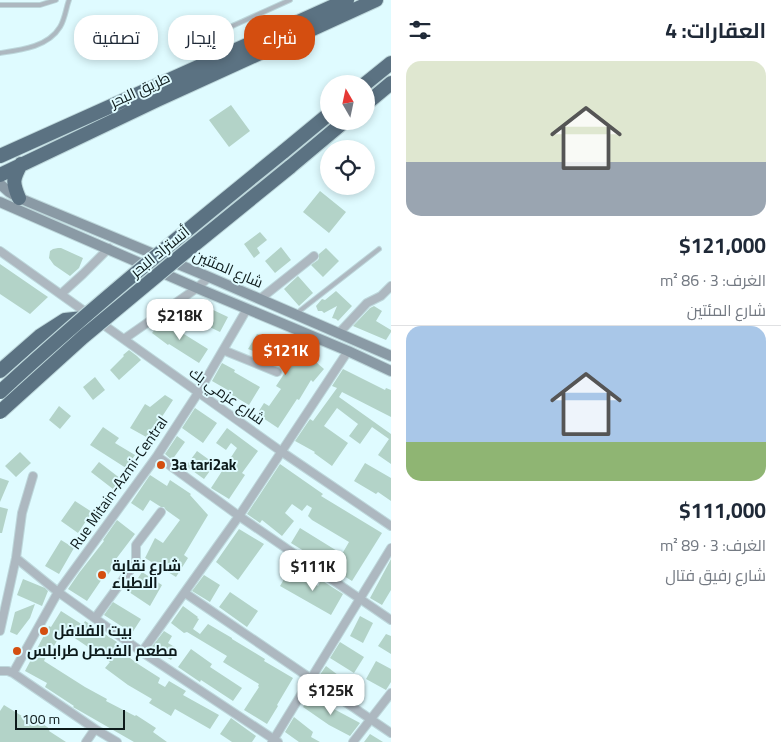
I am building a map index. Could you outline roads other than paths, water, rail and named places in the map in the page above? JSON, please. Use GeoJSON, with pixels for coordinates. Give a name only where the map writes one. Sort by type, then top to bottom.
{"type":"FeatureCollection","features":[{"type":"Feature","properties":{"kind":"highway","name":"طريق البحر"},"geometry":{"type":"LineString","coordinates":[[323,18],[347,0]]}},
{"type":"Feature","properties":{"kind":"highway","name":"طريق البحر"},"geometry":{"type":"LineString","coordinates":[[0,156],[154,94],[323,18],[376,0]]}},
{"type":"Feature","properties":{"kind":"highway"},"geometry":{"type":"LineString","coordinates":[[375,76],[391,63]]}},
{"type":"Feature","properties":{"kind":"highway"},"geometry":{"type":"LineString","coordinates":[[375,96],[391,83]]}},
{"type":"Feature","properties":{"kind":"highway","name":"طريق البحر"},"geometry":{"type":"LineString","coordinates":[[0,175],[154,94]]}},
{"type":"Feature","properties":{"kind":"highway","name":"أتستراد البحر"},"geometry":{"type":"LineString","coordinates":[[0,392],[83,318],[320,121]]}},
{"type":"Feature","properties":{"kind":"highway","name":"أتستراد البحر"},"geometry":{"type":"LineString","coordinates":[[0,412],[90,331],[334,130]]}},
{"type":"Feature","properties":{"kind":"highway"},"geometry":{"type":"LineString","coordinates":[[20,198],[15,188],[14,180],[21,164]]}},
{"type":"Feature","properties":{"kind":"highway"},"geometry":{"type":"LineString","coordinates":[[0,371],[48,330],[65,320],[83,318]]}},
{"type":"Feature","properties":{"kind":"street","name":"شارع المئتين"},"geometry":{"type":"LineString","coordinates":[[0,184],[20,198],[339,333],[390,352]]}},
{"type":"Feature","properties":{"kind":"street","name":"شارع المئتين"},"geometry":{"type":"LineString","coordinates":[[0,202],[391,371]]}},
{"type":"Feature","properties":{"kind":"street"},"geometry":{"type":"LineString","coordinates":[[61,294],[109,248]]}},
{"type":"Feature","properties":{"kind":"street","name":"شارع عزمي بك"},"geometry":{"type":"LineString","coordinates":[[0,251],[198,393],[391,526]]}},
{"type":"Feature","properties":{"kind":"street"},"geometry":{"type":"LineString","coordinates":[[260,299],[314,256]]}},
{"type":"Feature","properties":{"kind":"street"},"geometry":{"type":"LineString","coordinates":[[124,339],[197,288],[209,277]]}},
{"type":"Feature","properties":{"kind":"street"},"geometry":{"type":"LineString","coordinates":[[339,333],[369,301],[381,296],[391,287]]}},
{"type":"Feature","properties":{"kind":"street","name":"Rue Mitain-Azmi-Central"},"geometry":{"type":"LineString","coordinates":[[13,673],[58,592],[157,456],[198,393],[248,309]]}},
{"type":"Feature","properties":{"kind":"street"},"geometry":{"type":"LineString","coordinates":[[223,350],[277,372]]}},
{"type":"Feature","properties":{"kind":"street"},"geometry":{"type":"LineString","coordinates":[[142,652],[239,516],[348,351]]}},
{"type":"Feature","properties":{"kind":"street"},"geometry":{"type":"LineString","coordinates":[[157,456],[239,516],[391,620]]}},
{"type":"Feature","properties":{"kind":"street"},"geometry":{"type":"LineString","coordinates":[[0,631],[16,558],[22,512],[33,476]]}},
{"type":"Feature","properties":{"kind":"street"},"geometry":{"type":"LineString","coordinates":[[94,618],[136,562],[136,545],[160,512]]}},
{"type":"Feature","properties":{"kind":"street"},"geometry":{"type":"LineString","coordinates":[[16,558],[58,592],[142,652],[275,741],[391,548]]}},
{"type":"Feature","properties":{"kind":"street"},"geometry":{"type":"LineString","coordinates":[[184,593],[391,733]]}},
{"type":"Feature","properties":{"kind":"street"},"geometry":{"type":"LineString","coordinates":[[0,671],[4,670],[13,673],[117,742]]}},
{"type":"Feature","properties":{"kind":"street"},"geometry":{"type":"LineString","coordinates":[[353,742],[391,693]]}},
{"type":"Feature","properties":{"kind":"street"},"geometry":{"type":"LineString","coordinates":[[86,742],[95,729]]}},
{"type":"Feature","properties":{"kind":"lane"},"geometry":{"type":"LineString","coordinates":[[0,5],[40,5],[56,0]]}},
{"type":"Feature","properties":{"kind":"lane"},"geometry":{"type":"LineString","coordinates":[[0,53],[25,49],[43,43],[61,26],[69,0]]}},
{"type":"Feature","properties":{"kind":"lane"},"geometry":{"type":"LineString","coordinates":[[234,25],[290,0]]}},
{"type":"Feature","properties":{"kind":"lane"},"geometry":{"type":"LineString","coordinates":[[295,314],[379,250]]}},
{"type":"Feature","properties":{"kind":"place","name":"3a tari2ak"},"geometry":{"type":"Point","coordinates":[161,465]}},
{"type":"Feature","properties":{"kind":"place","name":"شارع نقابة الاطباء"},"geometry":{"type":"Point","coordinates":[102,575]}},
{"type":"Feature","properties":{"kind":"place","name":"بيت الفلافل"},"geometry":{"type":"Point","coordinates":[44,631]}},
{"type":"Feature","properties":{"kind":"place","name":"مطعم الفيصل طرابلس"},"geometry":{"type":"Point","coordinates":[17,651]}}]}
